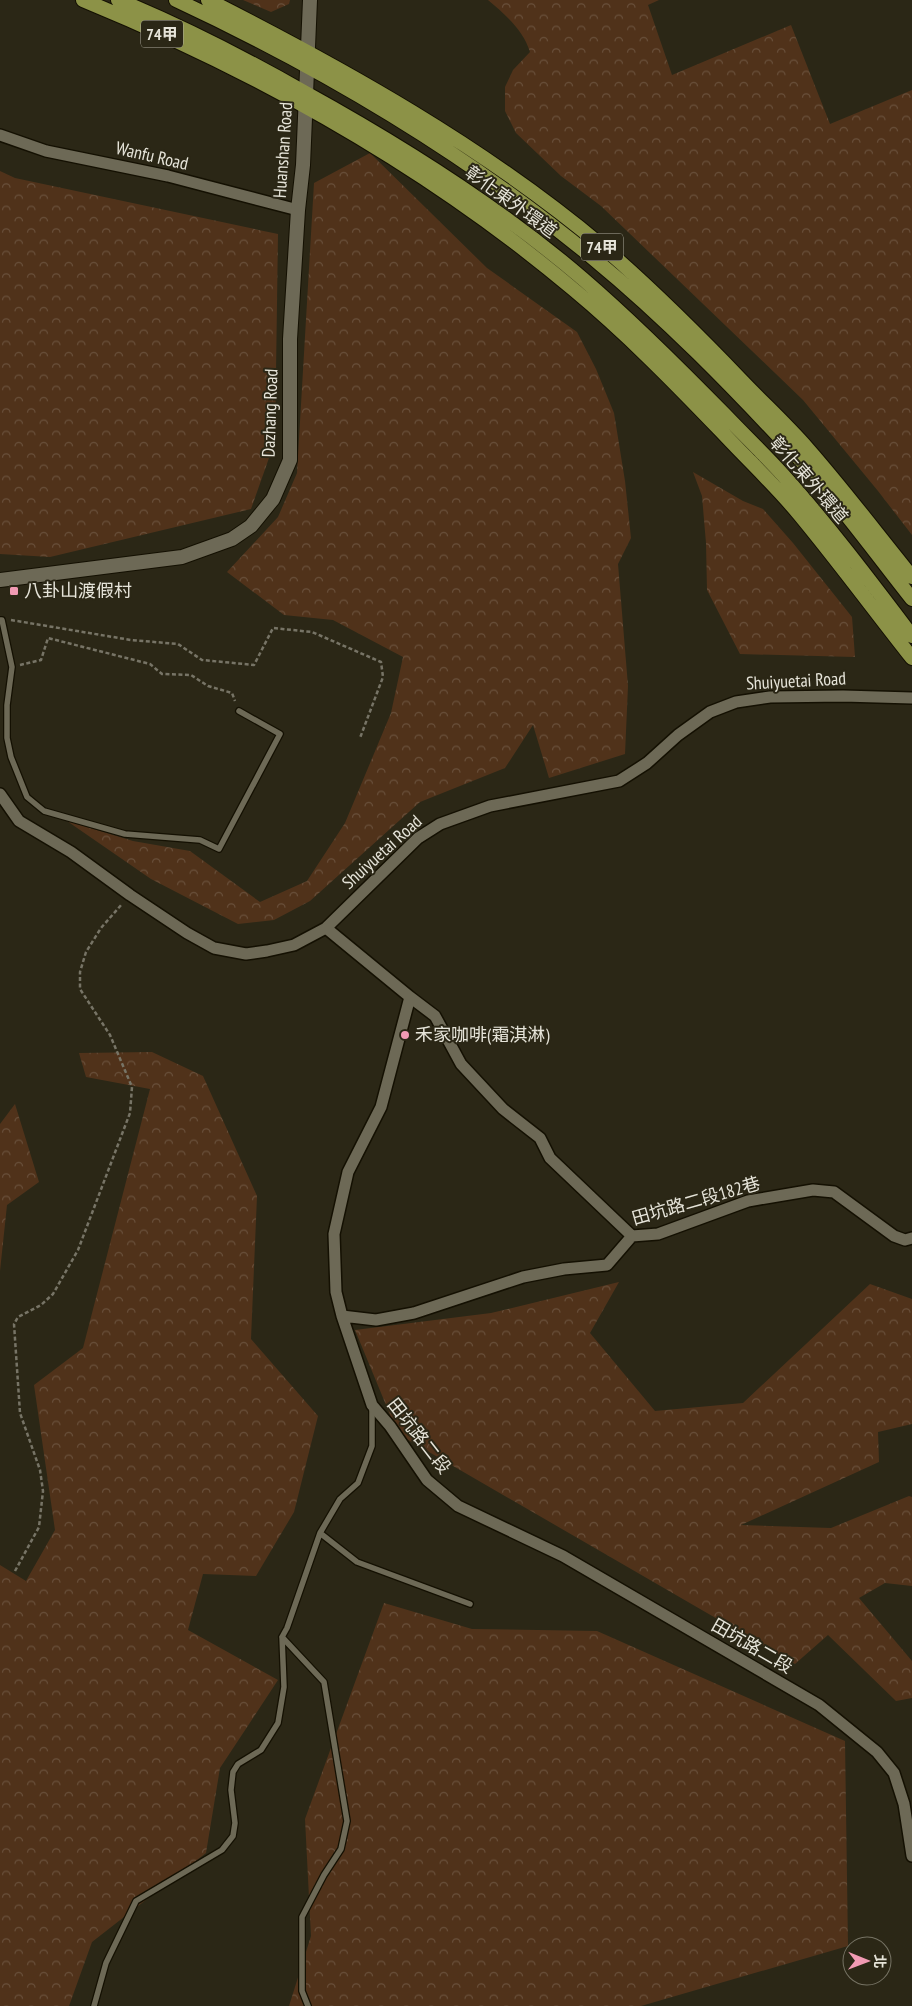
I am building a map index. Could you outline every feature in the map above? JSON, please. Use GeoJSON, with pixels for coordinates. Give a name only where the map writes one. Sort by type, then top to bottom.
{"type":"FeatureCollection","features":[{"type":"Feature","properties":{"kind":"main road","name":"74甲"},"geometry":{"type":"LineString","coordinates":[[82,0],[243,67],[305,108],[410,170],[471,202]]}},
{"type":"Feature","properties":{"kind":"main road","name":"彰化東外環道"},"geometry":{"type":"LineString","coordinates":[[118,0],[192,33],[243,67],[306,93],[417,158],[471,202],[529,236],[581,277],[632,322],[676,374],[782,474],[890,620],[912,636]]}},
{"type":"Feature","properties":{"kind":"main road","name":"彰化東外環道"},"geometry":{"type":"LineString","coordinates":[[176,0],[259,33],[308,67],[429,139],[489,171],[541,217],[698,345],[801,452],[912,599]]}},
{"type":"Feature","properties":{"kind":"main road","name":"74甲"},"geometry":{"type":"LineString","coordinates":[[208,0],[259,33],[308,52],[436,128],[489,171]]}},
{"type":"Feature","properties":{"kind":"main road"},"geometry":{"type":"LineString","coordinates":[[308,67],[310,0]]}},
{"type":"Feature","properties":{"kind":"main road","name":"Huanshan Road"},"geometry":{"type":"LineString","coordinates":[[298,210],[303,165],[308,67]]}},
{"type":"Feature","properties":{"kind":"main road","name":"Dazhang Road"},"geometry":{"type":"LineString","coordinates":[[0,580],[182,557],[232,539],[251,526],[273,499],[290,460],[290,339],[298,210]]}},
{"type":"Feature","properties":{"kind":"main road","name":"74甲"},"geometry":{"type":"LineString","coordinates":[[676,374],[890,620],[912,658]]}},
{"type":"Feature","properties":{"kind":"main road","name":"74甲"},"geometry":{"type":"LineString","coordinates":[[801,452],[912,578]]}},
{"type":"Feature","properties":{"kind":"street","name":"Wanfu Road"},"geometry":{"type":"LineString","coordinates":[[0,135],[46,151],[168,176],[298,210]]}},
{"type":"Feature","properties":{"kind":"street","name":"Shuiyuetai Road"},"geometry":{"type":"LineString","coordinates":[[0,794],[19,821],[71,852],[130,895],[214,948],[246,954],[294,945],[326,928],[418,838],[440,824],[490,806],[556,795],[619,781],[647,764],[678,735],[710,712],[736,702],[770,698],[842,696],[912,698]]}},
{"type":"Feature","properties":{"kind":"street"},"geometry":{"type":"LineString","coordinates":[[326,928],[435,1016],[461,1064],[503,1109],[540,1138],[550,1158],[632,1236]]}},
{"type":"Feature","properties":{"kind":"street","name":"田坑路二段"},"geometry":{"type":"LineString","coordinates":[[410,997],[381,1108],[348,1172],[334,1234],[336,1292],[342,1316],[372,1405],[390,1426],[427,1480],[458,1506],[564,1556],[811,1700],[877,1752],[894,1773],[904,1804],[912,1856]]}},
{"type":"Feature","properties":{"kind":"street","name":"田坑路二段182巷"},"geometry":{"type":"LineString","coordinates":[[342,1316],[376,1320],[414,1313],[522,1277],[564,1269],[607,1265],[632,1236],[658,1234],[748,1201],[813,1190],[834,1192],[894,1236],[905,1240],[912,1238]]}},
{"type":"Feature","properties":{"kind":"lane"},"geometry":{"type":"LineString","coordinates":[[1,620],[12,667],[7,704],[7,738],[11,758],[27,797],[44,811],[124,834],[200,840],[219,849],[280,734],[239,711]]}},
{"type":"Feature","properties":{"kind":"lane"},"geometry":{"type":"LineString","coordinates":[[94,2006],[106,1963],[136,1901],[222,1850],[233,1836],[235,1823],[231,1790],[233,1772],[238,1764],[262,1750],[278,1724],[284,1687],[282,1637],[287,1628],[320,1533],[340,1499],[358,1483],[372,1446],[372,1405]]}},
{"type":"Feature","properties":{"kind":"lane"},"geometry":{"type":"LineString","coordinates":[[320,1533],[357,1562],[470,1604]]}},
{"type":"Feature","properties":{"kind":"lane"},"geometry":{"type":"LineString","coordinates":[[282,1637],[324,1682],[347,1821],[341,1849],[324,1875],[302,1917],[302,1991],[308,2006]]}},
{"type":"Feature","properties":{"kind":"path"},"geometry":{"type":"LineString","coordinates":[[1,620],[12,620],[131,640],[178,644],[202,660],[254,665],[273,628],[312,632],[381,662],[383,677],[360,738]]}},
{"type":"Feature","properties":{"kind":"path"},"geometry":{"type":"LineString","coordinates":[[12,667],[41,660],[48,638],[150,664],[162,674],[191,675],[208,686],[232,693],[239,711]]}},
{"type":"Feature","properties":{"kind":"path"},"geometry":{"type":"LineString","coordinates":[[15,1571],[39,1527],[43,1491],[40,1470],[20,1413],[14,1324],[18,1317],[41,1305],[54,1294],[74,1257],[130,1113],[132,1087],[110,1035],[80,988],[80,972],[86,952],[101,928],[130,895]]}},
{"type":"Feature","properties":{"kind":"green space"},"geometry":{"type":"Polygon","coordinates":[[[243,0],[290,0],[289,4],[271,12],[243,0]]]}},
{"type":"Feature","properties":{"kind":"green space"},"geometry":{"type":"Polygon","coordinates":[[[488,0],[659,0],[648,5],[672,75],[791,25],[830,124],[912,90],[912,535],[803,400],[601,206],[561,176],[516,133],[505,111],[505,87],[513,70],[530,52],[519,30],[488,0]]]}},
{"type":"Feature","properties":{"kind":"green space"},"geometry":{"type":"Polygon","coordinates":[[[370,153],[487,268],[577,332],[596,369],[614,413],[625,481],[631,538],[618,564],[628,686],[625,754],[549,778],[533,725],[505,768],[420,802],[310,901],[274,920],[238,924],[151,879],[67,821],[133,841],[190,851],[260,902],[307,881],[345,823],[391,713],[403,657],[333,620],[284,615],[227,572],[278,517],[297,473],[314,183],[370,153]]]}},
{"type":"Feature","properties":{"kind":"green space"},"geometry":{"type":"Polygon","coordinates":[[[0,171],[15,178],[278,234],[275,441],[251,509],[50,557],[0,554],[0,171]]]}},
{"type":"Feature","properties":{"kind":"green space"},"geometry":{"type":"Polygon","coordinates":[[[693,472],[743,501],[763,509],[793,543],[852,617],[855,657],[740,654],[707,590],[702,496],[693,472]]]}},
{"type":"Feature","properties":{"kind":"green space"},"geometry":{"type":"Polygon","coordinates":[[[152,1052],[203,1076],[257,1196],[251,1339],[318,1416],[294,1512],[256,1576],[203,1574],[188,1630],[278,1680],[220,1768],[206,1853],[92,1942],[69,2006],[0,2006],[0,1565],[26,1581],[55,1530],[34,1385],[83,1348],[150,1089],[86,1077],[79,1053],[152,1052]]]}},
{"type":"Feature","properties":{"kind":"green space"},"geometry":{"type":"Polygon","coordinates":[[[15,1104],[39,1182],[7,1205],[0,1271],[0,1124],[15,1104]]]}},
{"type":"Feature","properties":{"kind":"green space"},"geometry":{"type":"Polygon","coordinates":[[[619,1282],[590,1333],[655,1411],[743,1403],[870,1284],[912,1299],[912,1424],[878,1432],[879,1462],[741,1525],[831,1528],[909,1496],[912,1497],[912,1586],[885,1583],[859,1598],[912,1661],[912,1698],[896,1701],[828,1635],[795,1664],[398,1434],[355,1330],[491,1313],[619,1282]]]}},
{"type":"Feature","properties":{"kind":"green space"},"geometry":{"type":"Polygon","coordinates":[[[384,1603],[472,1629],[597,1631],[845,1741],[848,1936],[842,1936],[842,1948],[641,2006],[289,2006],[311,1936],[305,1819],[384,1603]]]}},
{"type":"Feature","properties":{"kind":"place","name":"八卦山渡假村"},"geometry":{"type":"Point","coordinates":[14,591]}},
{"type":"Feature","properties":{"kind":"place","name":"禾家咖啡(霜淇淋)"},"geometry":{"type":"Point","coordinates":[405,1035]}}]}
